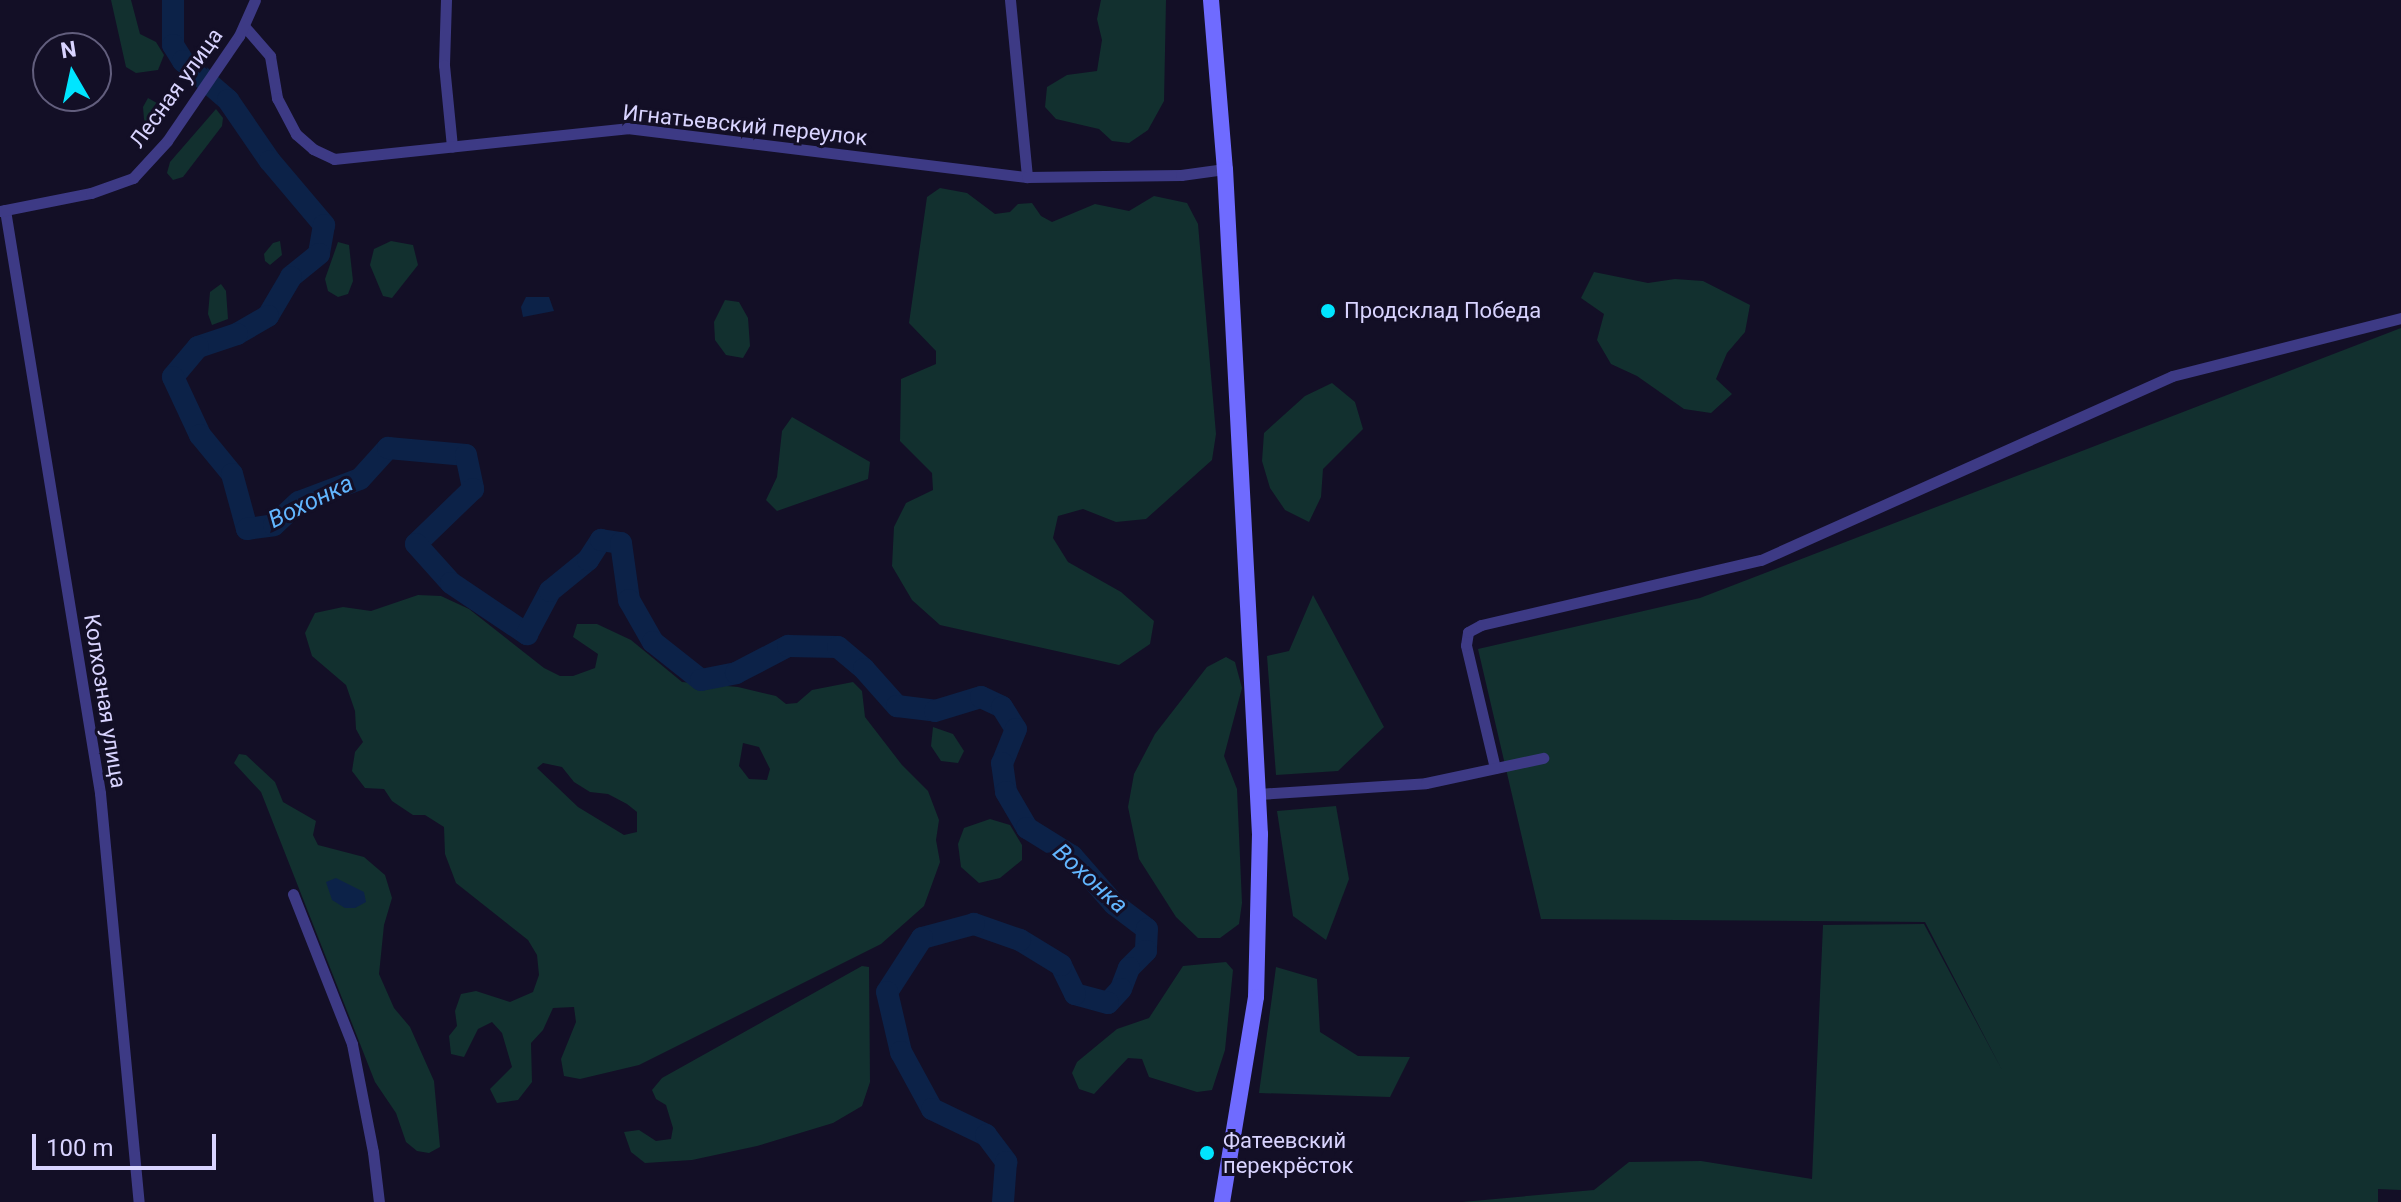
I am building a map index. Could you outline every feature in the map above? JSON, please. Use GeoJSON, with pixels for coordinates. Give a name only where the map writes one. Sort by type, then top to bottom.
{"type":"FeatureCollection","features":[{"type":"Feature","properties":{"kind":"main road"},"geometry":{"type":"LineString","coordinates":[[1211,0],[1225,169],[1258,794],[1260,904],[1256,997],[1222,1202]]}},
{"type":"Feature","properties":{"kind":"street","name":"Лесная улица"},"geometry":{"type":"LineString","coordinates":[[3,211],[91,193],[133,178],[167,141],[242,31],[255,0]]}},
{"type":"Feature","properties":{"kind":"street"},"geometry":{"type":"LineString","coordinates":[[446,0],[444,65],[452,147]]}},
{"type":"Feature","properties":{"kind":"street"},"geometry":{"type":"LineString","coordinates":[[1010,0],[1027,177]]}},
{"type":"Feature","properties":{"kind":"street","name":"Игнатьевский переулок"},"geometry":{"type":"LineString","coordinates":[[242,31],[270,56],[277,98],[296,134],[313,149],[334,159],[627,128],[1027,177],[1181,175],[1225,169]]}},
{"type":"Feature","properties":{"kind":"street","name":"Колхозная улица"},"geometry":{"type":"LineString","coordinates":[[3,211],[100,793],[139,1202]]}},
{"type":"Feature","properties":{"kind":"street"},"geometry":{"type":"LineString","coordinates":[[1495,768],[1466,645],[1468,632],[1481,625],[1761,560],[2172,376],[2401,318]]}},
{"type":"Feature","properties":{"kind":"street"},"geometry":{"type":"LineString","coordinates":[[1258,794],[1426,783],[1543,758]]}},
{"type":"Feature","properties":{"kind":"street"},"geometry":{"type":"LineString","coordinates":[[293,894],[352,1044],[373,1152],[379,1202]]}},
{"type":"Feature","properties":{"kind":"green space"},"geometry":{"type":"Polygon","coordinates":[[[111,0],[131,0],[140,34],[156,42],[164,55],[158,70],[136,73],[126,67],[111,0]]]}},
{"type":"Feature","properties":{"kind":"green space"},"geometry":{"type":"Polygon","coordinates":[[[1101,0],[1166,0],[1164,101],[1148,130],[1129,143],[1112,141],[1099,129],[1056,119],[1045,107],[1047,87],[1067,75],[1097,71],[1102,40],[1097,19],[1101,0]]]}},
{"type":"Feature","properties":{"kind":"green space"},"geometry":{"type":"Polygon","coordinates":[[[148,98],[164,107],[163,119],[154,128],[147,128],[144,119],[143,107],[148,98]]]}},
{"type":"Feature","properties":{"kind":"green space"},"geometry":{"type":"Polygon","coordinates":[[[216,109],[223,118],[222,126],[183,177],[173,180],[167,173],[170,162],[216,109]]]}},
{"type":"Feature","properties":{"kind":"green space"},"geometry":{"type":"Polygon","coordinates":[[[940,188],[967,193],[995,214],[1010,212],[1018,204],[1032,203],[1041,216],[1052,222],[1095,204],[1129,211],[1154,196],[1187,203],[1198,224],[1216,434],[1212,460],[1146,519],[1116,522],[1083,509],[1058,516],[1053,538],[1068,562],[1121,592],[1154,621],[1150,644],[1119,665],[940,625],[912,600],[892,566],[894,527],[906,503],[933,490],[932,473],[900,441],[901,379],[936,364],[936,351],[909,323],[927,197],[940,188]]]}},
{"type":"Feature","properties":{"kind":"green space"},"geometry":{"type":"Polygon","coordinates":[[[280,241],[282,255],[270,265],[265,261],[264,254],[273,243],[280,241]]]}},
{"type":"Feature","properties":{"kind":"green space"},"geometry":{"type":"Polygon","coordinates":[[[391,241],[413,245],[418,265],[392,298],[383,296],[370,265],[374,249],[391,241]]]}},
{"type":"Feature","properties":{"kind":"green space"},"geometry":{"type":"Polygon","coordinates":[[[338,242],[349,245],[353,281],[348,294],[338,297],[328,291],[325,279],[338,242]]]}},
{"type":"Feature","properties":{"kind":"green space"},"geometry":{"type":"Polygon","coordinates":[[[1594,272],[1648,283],[1675,279],[1703,281],[1750,305],[1745,332],[1727,353],[1716,379],[1732,394],[1711,413],[1684,409],[1637,376],[1611,364],[1597,340],[1604,314],[1581,298],[1594,272]]]}},
{"type":"Feature","properties":{"kind":"green space"},"geometry":{"type":"Polygon","coordinates":[[[221,284],[226,291],[228,319],[212,325],[208,314],[210,292],[221,284]]]}},
{"type":"Feature","properties":{"kind":"green space"},"geometry":{"type":"Polygon","coordinates":[[[725,300],[739,302],[748,318],[750,346],[743,358],[726,355],[715,340],[714,322],[725,300]]]}},
{"type":"Feature","properties":{"kind":"green space"},"geometry":{"type":"Polygon","coordinates":[[[2401,328],[2401,1190],[2378,1189],[2378,1202],[1462,1202],[1594,1190],[1629,1162],[1701,1161],[1812,1179],[1823,925],[1924,924],[2002,1070],[1925,922],[1541,919],[1478,649],[1700,598],[2401,328]]]}},
{"type":"Feature","properties":{"kind":"green space"},"geometry":{"type":"Polygon","coordinates":[[[1332,383],[1355,402],[1363,429],[1323,469],[1321,497],[1309,522],[1285,510],[1270,488],[1262,461],[1264,433],[1305,396],[1332,383]]]}},
{"type":"Feature","properties":{"kind":"green space"},"geometry":{"type":"Polygon","coordinates":[[[792,417],[870,462],[868,479],[777,511],[766,500],[777,477],[782,431],[792,417]]]}},
{"type":"Feature","properties":{"kind":"green space"},"geometry":{"type":"Polygon","coordinates":[[[418,595],[441,596],[469,609],[544,668],[560,676],[573,676],[595,668],[598,654],[573,637],[577,624],[597,624],[631,640],[682,682],[738,687],[776,696],[786,704],[797,703],[812,690],[853,682],[862,691],[865,717],[902,765],[928,791],[939,820],[936,840],[940,862],[924,906],[881,944],[639,1065],[580,1079],[564,1076],[561,1059],[576,1022],[574,1007],[553,1008],[543,1030],[531,1043],[532,1082],[518,1100],[497,1103],[490,1089],[512,1067],[502,1033],[492,1022],[478,1029],[464,1057],[451,1054],[449,1036],[457,1026],[455,1011],[461,994],[476,991],[510,1002],[533,992],[539,975],[537,955],[528,940],[456,883],[445,854],[444,827],[425,815],[413,815],[392,801],[384,789],[365,788],[352,771],[355,752],[363,742],[356,729],[355,711],[346,685],[312,656],[305,633],[315,613],[343,607],[371,611],[418,595]],[[743,743],[739,766],[749,779],[767,780],[770,769],[759,747],[743,743]],[[543,763],[537,768],[578,807],[624,835],[637,832],[637,812],[627,804],[608,794],[590,792],[574,782],[562,767],[543,763]]]}},
{"type":"Feature","properties":{"kind":"green space"},"geometry":{"type":"Polygon","coordinates":[[[1313,595],[1384,727],[1338,771],[1276,775],[1267,656],[1289,651],[1313,595]]]}},
{"type":"Feature","properties":{"kind":"green space"},"geometry":{"type":"Polygon","coordinates":[[[1226,657],[1235,662],[1242,688],[1224,756],[1237,789],[1242,903],[1239,924],[1220,938],[1198,938],[1176,917],[1139,859],[1128,807],[1134,774],[1155,734],[1207,667],[1226,657]]]}},
{"type":"Feature","properties":{"kind":"green space"},"geometry":{"type":"Polygon","coordinates":[[[933,727],[953,734],[964,751],[958,763],[941,761],[931,746],[933,727]]]}},
{"type":"Feature","properties":{"kind":"green space"},"geometry":{"type":"Polygon","coordinates":[[[239,754],[246,755],[275,782],[283,802],[316,821],[313,835],[318,845],[364,857],[385,875],[392,898],[384,925],[379,974],[394,1008],[410,1027],[434,1081],[440,1147],[429,1153],[417,1151],[406,1142],[396,1113],[375,1082],[261,792],[234,763],[239,754]]]}},
{"type":"Feature","properties":{"kind":"green space"},"geometry":{"type":"Polygon","coordinates":[[[1336,806],[1349,879],[1326,940],[1293,916],[1277,811],[1336,806]]]}},
{"type":"Feature","properties":{"kind":"green space"},"geometry":{"type":"Polygon","coordinates":[[[990,819],[1010,825],[1022,845],[1022,860],[1000,878],[979,883],[961,867],[958,844],[964,828],[990,819]]]}},
{"type":"Feature","properties":{"kind":"green space"},"geometry":{"type":"Polygon","coordinates":[[[1226,962],[1233,970],[1225,1050],[1212,1090],[1197,1092],[1149,1077],[1142,1059],[1128,1058],[1094,1094],[1079,1089],[1072,1073],[1077,1062],[1117,1029],[1149,1018],[1183,966],[1226,962]]]}},
{"type":"Feature","properties":{"kind":"green space"},"geometry":{"type":"Polygon","coordinates":[[[862,966],[869,967],[870,1082],[862,1106],[833,1123],[757,1146],[692,1160],[645,1163],[631,1152],[624,1132],[639,1130],[656,1141],[671,1139],[673,1128],[666,1105],[656,1099],[652,1090],[662,1078],[862,966]]]}},
{"type":"Feature","properties":{"kind":"green space"},"geometry":{"type":"Polygon","coordinates":[[[1276,967],[1317,979],[1320,1032],[1358,1056],[1410,1057],[1390,1097],[1259,1093],[1276,967]]]}},
{"type":"Feature","properties":{"kind":"water"},"geometry":{"type":"Polygon","coordinates":[[[526,297],[549,297],[554,311],[523,317],[521,307],[526,297]]]}},
{"type":"Feature","properties":{"kind":"water"},"geometry":{"type":"Polygon","coordinates":[[[336,878],[364,892],[366,902],[355,908],[345,908],[332,900],[326,882],[336,878]]]}},
{"type":"Feature","properties":{"kind":"waterway","name":"Вохонка"},"geometry":{"type":"LineString","coordinates":[[173,0],[173,45],[183,61],[228,100],[270,161],[324,225],[319,254],[291,277],[268,316],[237,334],[198,347],[173,377],[200,435],[232,474],[247,529],[274,525],[299,502],[360,479],[388,448],[466,455],[473,489],[416,544],[451,583],[527,634],[550,591],[588,560],[601,540],[621,543],[629,600],[653,642],[701,680],[736,673],[788,646],[838,647],[864,669],[897,706],[935,711],[981,697],[1002,707],[1016,729],[1002,763],[1006,792],[1027,828],[1072,856],[1114,904],[1147,929],[1146,951],[1129,968],[1121,989],[1108,1003],[1075,994],[1061,965],[1020,940],[974,924],[922,938],[887,992],[901,1052],[932,1109],[986,1135],[1006,1162],[1003,1202]]}},
{"type":"Feature","properties":{"kind":"place","name":"Продсклад Победа"},"geometry":{"type":"Point","coordinates":[1328,311]}},
{"type":"Feature","properties":{"kind":"place","name":"Фатеевский перекрёсток"},"geometry":{"type":"Point","coordinates":[1207,1153]}}]}
